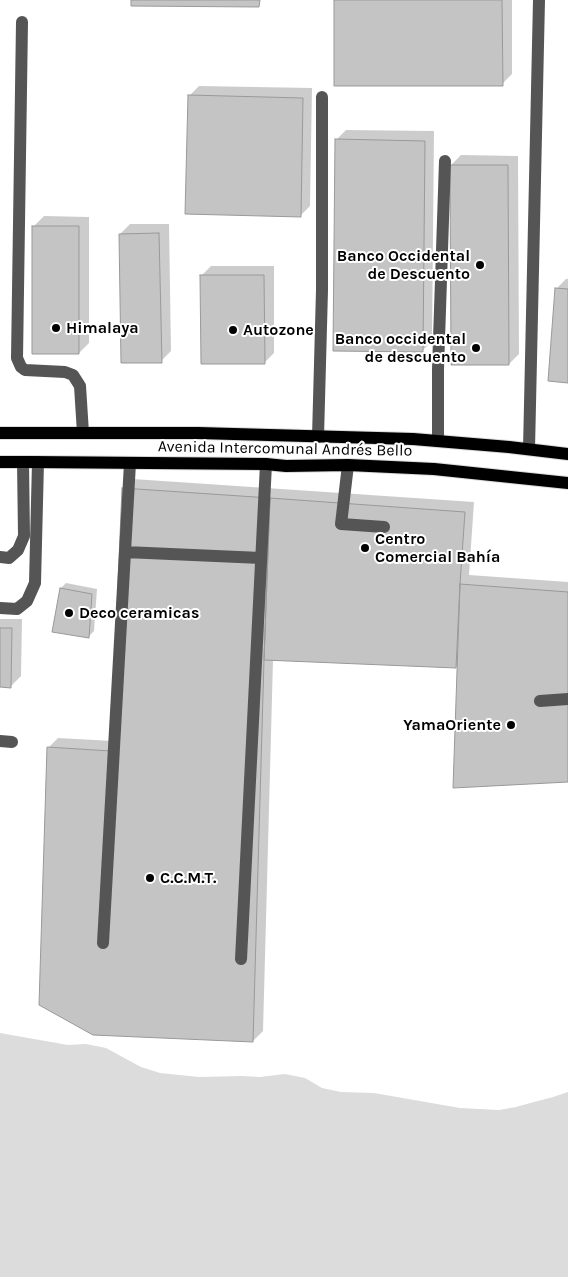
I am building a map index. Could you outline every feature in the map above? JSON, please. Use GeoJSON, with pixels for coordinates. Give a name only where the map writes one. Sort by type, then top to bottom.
{"type":"FeatureCollection","features":[{"type":"Feature","properties":{"kind":"main road","name":"Avenida Intercomunal Andrés Bello"},"geometry":{"type":"LineString","coordinates":[[0,433],[198,433],[413,439],[568,454]]}},
{"type":"Feature","properties":{"kind":"main road","name":"Avenida Intercomunal Andrés Bello"},"geometry":{"type":"LineString","coordinates":[[0,462],[266,464],[286,466],[348,465],[434,469],[568,482]]}},
{"type":"Feature","properties":{"kind":"lane"},"geometry":{"type":"LineString","coordinates":[[529,449],[539,0]]}},
{"type":"Feature","properties":{"kind":"lane"},"geometry":{"type":"LineString","coordinates":[[22,22],[17,358],[25,370],[65,372],[73,376],[80,386],[83,433]]}},
{"type":"Feature","properties":{"kind":"lane"},"geometry":{"type":"LineString","coordinates":[[318,437],[322,290],[322,97]]}},
{"type":"Feature","properties":{"kind":"lane"},"geometry":{"type":"LineString","coordinates":[[438,442],[438,369],[445,161]]}},
{"type":"Feature","properties":{"kind":"lane"},"geometry":{"type":"LineString","coordinates":[[0,557],[9,558],[18,550],[24,536],[22,462]]}},
{"type":"Feature","properties":{"kind":"lane"},"geometry":{"type":"LineString","coordinates":[[0,608],[17,609],[27,601],[35,583],[38,462]]}},
{"type":"Feature","properties":{"kind":"lane"},"geometry":{"type":"LineString","coordinates":[[103,943],[130,463]]}},
{"type":"Feature","properties":{"kind":"lane"},"geometry":{"type":"LineString","coordinates":[[242,959],[266,464]]}},
{"type":"Feature","properties":{"kind":"lane"},"geometry":{"type":"LineString","coordinates":[[348,465],[341,524],[384,527]]}},
{"type":"Feature","properties":{"kind":"lane"},"geometry":{"type":"LineString","coordinates":[[124,552],[261,558]]}},
{"type":"Feature","properties":{"kind":"lane"},"geometry":{"type":"LineString","coordinates":[[540,701],[568,699]]}},
{"type":"Feature","properties":{"kind":"shaded area"},"geometry":{"type":"Polygon","coordinates":[[[0,1033],[68,1045],[86,1044],[106,1048],[141,1067],[160,1073],[199,1077],[260,1077],[285,1074],[305,1078],[322,1088],[341,1092],[374,1093],[460,1108],[499,1110],[568,1092],[568,1277],[0,1277],[0,1033]]]}},
{"type":"Feature","properties":{"kind":"building"},"geometry":{"type":"Polygon","coordinates":[[[131,0],[260,0],[259,7],[131,6],[131,0]]]}},
{"type":"Feature","properties":{"kind":"building"},"geometry":{"type":"Polygon","coordinates":[[[334,0],[502,0],[503,86],[334,86],[334,0]]]}},
{"type":"Feature","properties":{"kind":"building"},"geometry":{"type":"Polygon","coordinates":[[[188,95],[303,98],[301,217],[185,214],[188,95]]]}},
{"type":"Feature","properties":{"kind":"building"},"geometry":{"type":"Polygon","coordinates":[[[335,139],[425,141],[423,352],[333,351],[335,139]]]}},
{"type":"Feature","properties":{"kind":"building","name":"Banco Occidental de Descuento"},"geometry":{"type":"Polygon","coordinates":[[[450,165],[508,165],[509,365],[451,365],[450,165]]]}},
{"type":"Feature","properties":{"kind":"building"},"geometry":{"type":"Polygon","coordinates":[[[32,226],[79,226],[79,354],[32,354],[32,226]]]}},
{"type":"Feature","properties":{"kind":"building"},"geometry":{"type":"Polygon","coordinates":[[[159,233],[162,363],[121,363],[119,234],[159,233]]]}},
{"type":"Feature","properties":{"kind":"building"},"geometry":{"type":"Polygon","coordinates":[[[200,275],[264,275],[265,364],[201,364],[200,275]]]}},
{"type":"Feature","properties":{"kind":"building"},"geometry":{"type":"Polygon","coordinates":[[[555,288],[568,289],[568,383],[548,381],[555,288]]]}},
{"type":"Feature","properties":{"kind":"building","name":"C.C.M.T."},"geometry":{"type":"Polygon","coordinates":[[[122,488],[270,498],[253,1042],[93,1035],[39,1005],[47,747],[111,751],[122,488]]]}},
{"type":"Feature","properties":{"kind":"building","name":"Centro Comercial Bahía"},"geometry":{"type":"Polygon","coordinates":[[[270,498],[465,512],[456,668],[264,660],[270,498]]]}},
{"type":"Feature","properties":{"kind":"building","name":"YamaOriente"},"geometry":{"type":"Polygon","coordinates":[[[460,584],[568,592],[568,782],[453,788],[460,584]]]}},
{"type":"Feature","properties":{"kind":"building"},"geometry":{"type":"Polygon","coordinates":[[[60,588],[92,594],[89,638],[52,632],[60,588]]]}},
{"type":"Feature","properties":{"kind":"building"},"geometry":{"type":"Polygon","coordinates":[[[0,628],[12,628],[11,688],[0,687],[0,628]]]}},
{"type":"Feature","properties":{"kind":"place","name":"Banco Occidental de Descuento"},"geometry":{"type":"Point","coordinates":[480,265]}},
{"type":"Feature","properties":{"kind":"place","name":"Himalaya"},"geometry":{"type":"Point","coordinates":[56,328]}},
{"type":"Feature","properties":{"kind":"place","name":"Autozone"},"geometry":{"type":"Point","coordinates":[233,330]}},
{"type":"Feature","properties":{"kind":"place","name":"Banco occidental de descuento"},"geometry":{"type":"Point","coordinates":[476,348]}},
{"type":"Feature","properties":{"kind":"place","name":"Centro Comercial Bahía"},"geometry":{"type":"Point","coordinates":[365,548]}},
{"type":"Feature","properties":{"kind":"place","name":"Deco ceramicas"},"geometry":{"type":"Point","coordinates":[69,613]}},
{"type":"Feature","properties":{"kind":"place","name":"YamaOriente"},"geometry":{"type":"Point","coordinates":[511,725]}},
{"type":"Feature","properties":{"kind":"place","name":"C.C.M.T."},"geometry":{"type":"Point","coordinates":[150,878]}}]}
